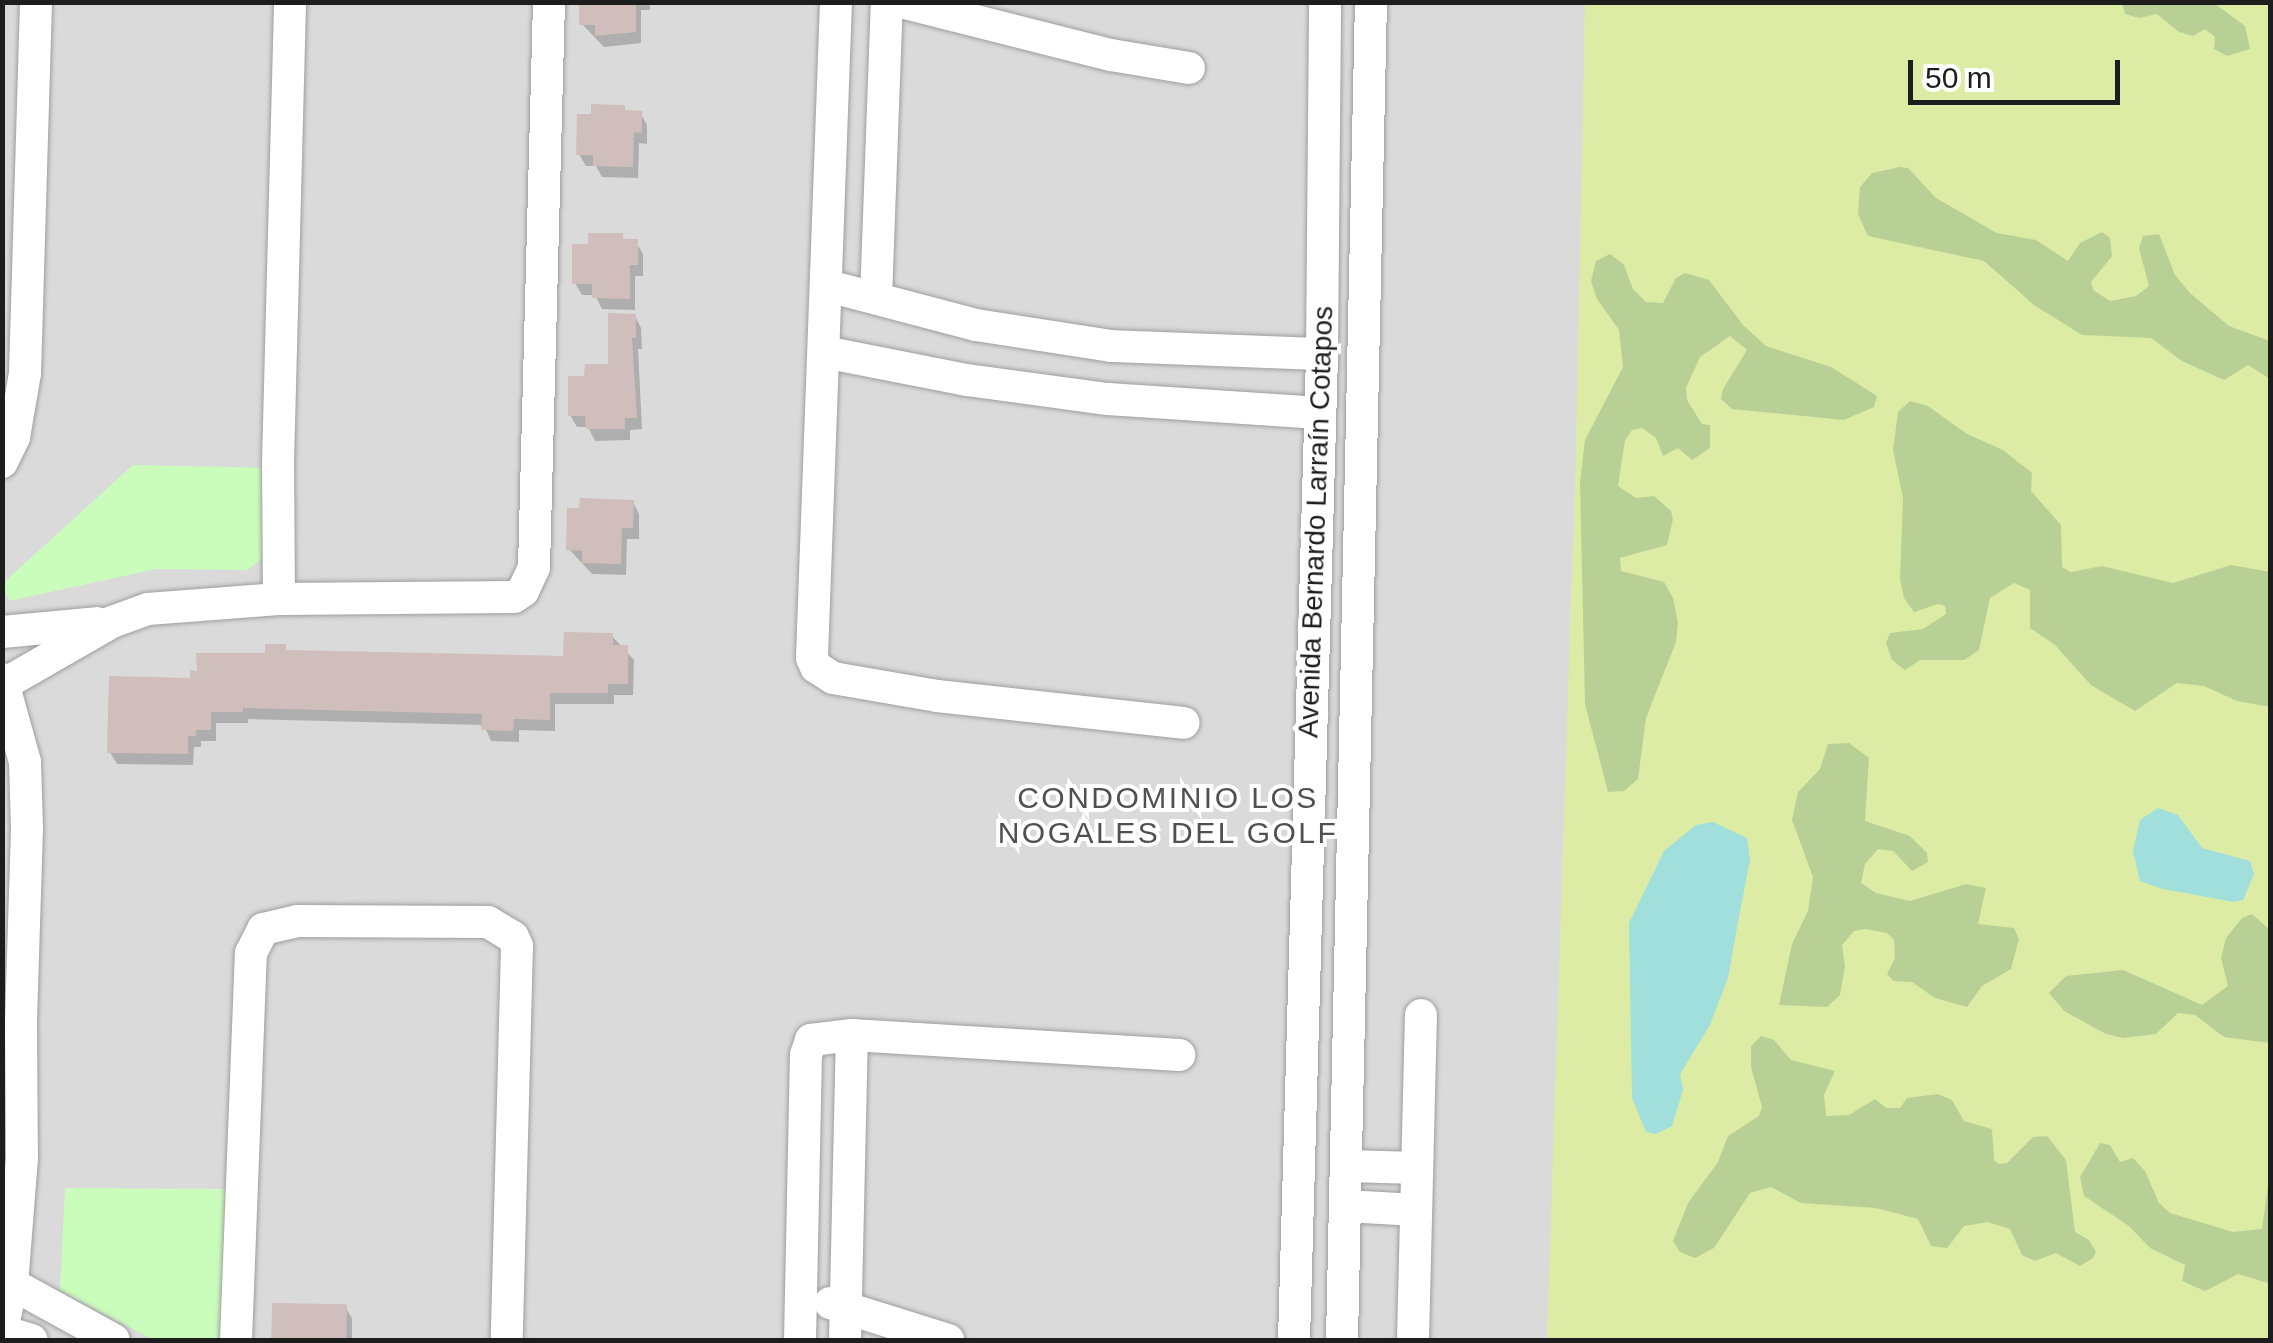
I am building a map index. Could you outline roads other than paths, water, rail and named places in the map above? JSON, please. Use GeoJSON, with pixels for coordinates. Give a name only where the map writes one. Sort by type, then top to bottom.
{"type":"FeatureCollection","features":[{"type":"Feature","properties":{"kind":"street"},"geometry":{"type":"LineString","coordinates":[[6,450],[25,373],[15,261],[36,2]]}},
{"type":"Feature","properties":{"kind":"street"},"geometry":{"type":"LineString","coordinates":[[280,599],[278,463],[290,2]]}},
{"type":"Feature","properties":{"kind":"street"},"geometry":{"type":"LineString","coordinates":[[32,1340],[2,1331],[12,1284],[22,1158],[20,1022],[27,829],[26,762],[4,681],[112,622],[148,609],[280,599],[514,597],[531,580],[549,2]]}},
{"type":"Feature","properties":{"kind":"street"},"geometry":{"type":"LineString","coordinates":[[836,2],[812,658],[816,667],[833,678],[937,696],[1184,723]]}},
{"type":"Feature","properties":{"kind":"street"},"geometry":{"type":"LineString","coordinates":[[876,298],[887,2]]}},
{"type":"Feature","properties":{"kind":"street"},"geometry":{"type":"LineString","coordinates":[[900,2],[1111,55],[1189,68]]}},
{"type":"Feature","properties":{"kind":"street","name":"Avenida Bernardo Larraín Cotapos"},"geometry":{"type":"LineString","coordinates":[[1294,1340],[1322,354],[1325,2]]}},
{"type":"Feature","properties":{"kind":"street","name":"Avenida Bernardo Larraín Cotapos"},"geometry":{"type":"LineString","coordinates":[[1342,1340],[1371,2]]}},
{"type":"Feature","properties":{"kind":"street"},"geometry":{"type":"LineString","coordinates":[[828,286],[976,325],[1111,346],[1322,354]]}},
{"type":"Feature","properties":{"kind":"street"},"geometry":{"type":"LineString","coordinates":[[824,352],[968,380],[1108,399],[1320,413]]}},
{"type":"Feature","properties":{"kind":"street"},"geometry":{"type":"LineString","coordinates":[[2,632],[112,622]]}},
{"type":"Feature","properties":{"kind":"street"},"geometry":{"type":"LineString","coordinates":[[236,1340],[253,944],[270,925],[450,922],[498,924],[518,946],[507,1340]]}},
{"type":"Feature","properties":{"kind":"street"},"geometry":{"type":"LineString","coordinates":[[1304,963],[1352,964]]}},
{"type":"Feature","properties":{"kind":"street"},"geometry":{"type":"LineString","coordinates":[[1413,1340],[1422,1015]]}},
{"type":"Feature","properties":{"kind":"street"},"geometry":{"type":"LineString","coordinates":[[845,1340],[852,1035]]}},
{"type":"Feature","properties":{"kind":"street"},"geometry":{"type":"LineString","coordinates":[[800,1340],[807,1048],[815,1037],[852,1035],[1178,1055]]}},
{"type":"Feature","properties":{"kind":"street"},"geometry":{"type":"LineString","coordinates":[[1347,1166],[1417,1168]]}},
{"type":"Feature","properties":{"kind":"street"},"geometry":{"type":"LineString","coordinates":[[1346,1206],[1416,1210]]}},
{"type":"Feature","properties":{"kind":"street"},"geometry":{"type":"LineString","coordinates":[[12,1284],[114,1340]]}},
{"type":"Feature","properties":{"kind":"street"},"geometry":{"type":"LineString","coordinates":[[802,1296],[948,1340]]}},
{"type":"Feature","properties":{"kind":"water"},"geometry":{"type":"Polygon","coordinates":[[[2158,808],[2178,815],[2202,848],[2250,861],[2254,874],[2243,900],[2234,902],[2163,889],[2140,881],[2133,851],[2140,820],[2158,808]]]}},
{"type":"Feature","properties":{"kind":"water"},"geometry":{"type":"Polygon","coordinates":[[[1713,822],[1747,838],[1750,860],[1728,978],[1710,1025],[1680,1074],[1683,1090],[1672,1126],[1656,1134],[1646,1132],[1632,1098],[1629,923],[1664,851],[1696,825],[1713,822]]]}},
{"type":"Feature","properties":{"kind":"district","name":"CONDOMINIO LOS NOGALES DEL GOLF"},"geometry":{"type":"Point","coordinates":[1168,815]}}]}
